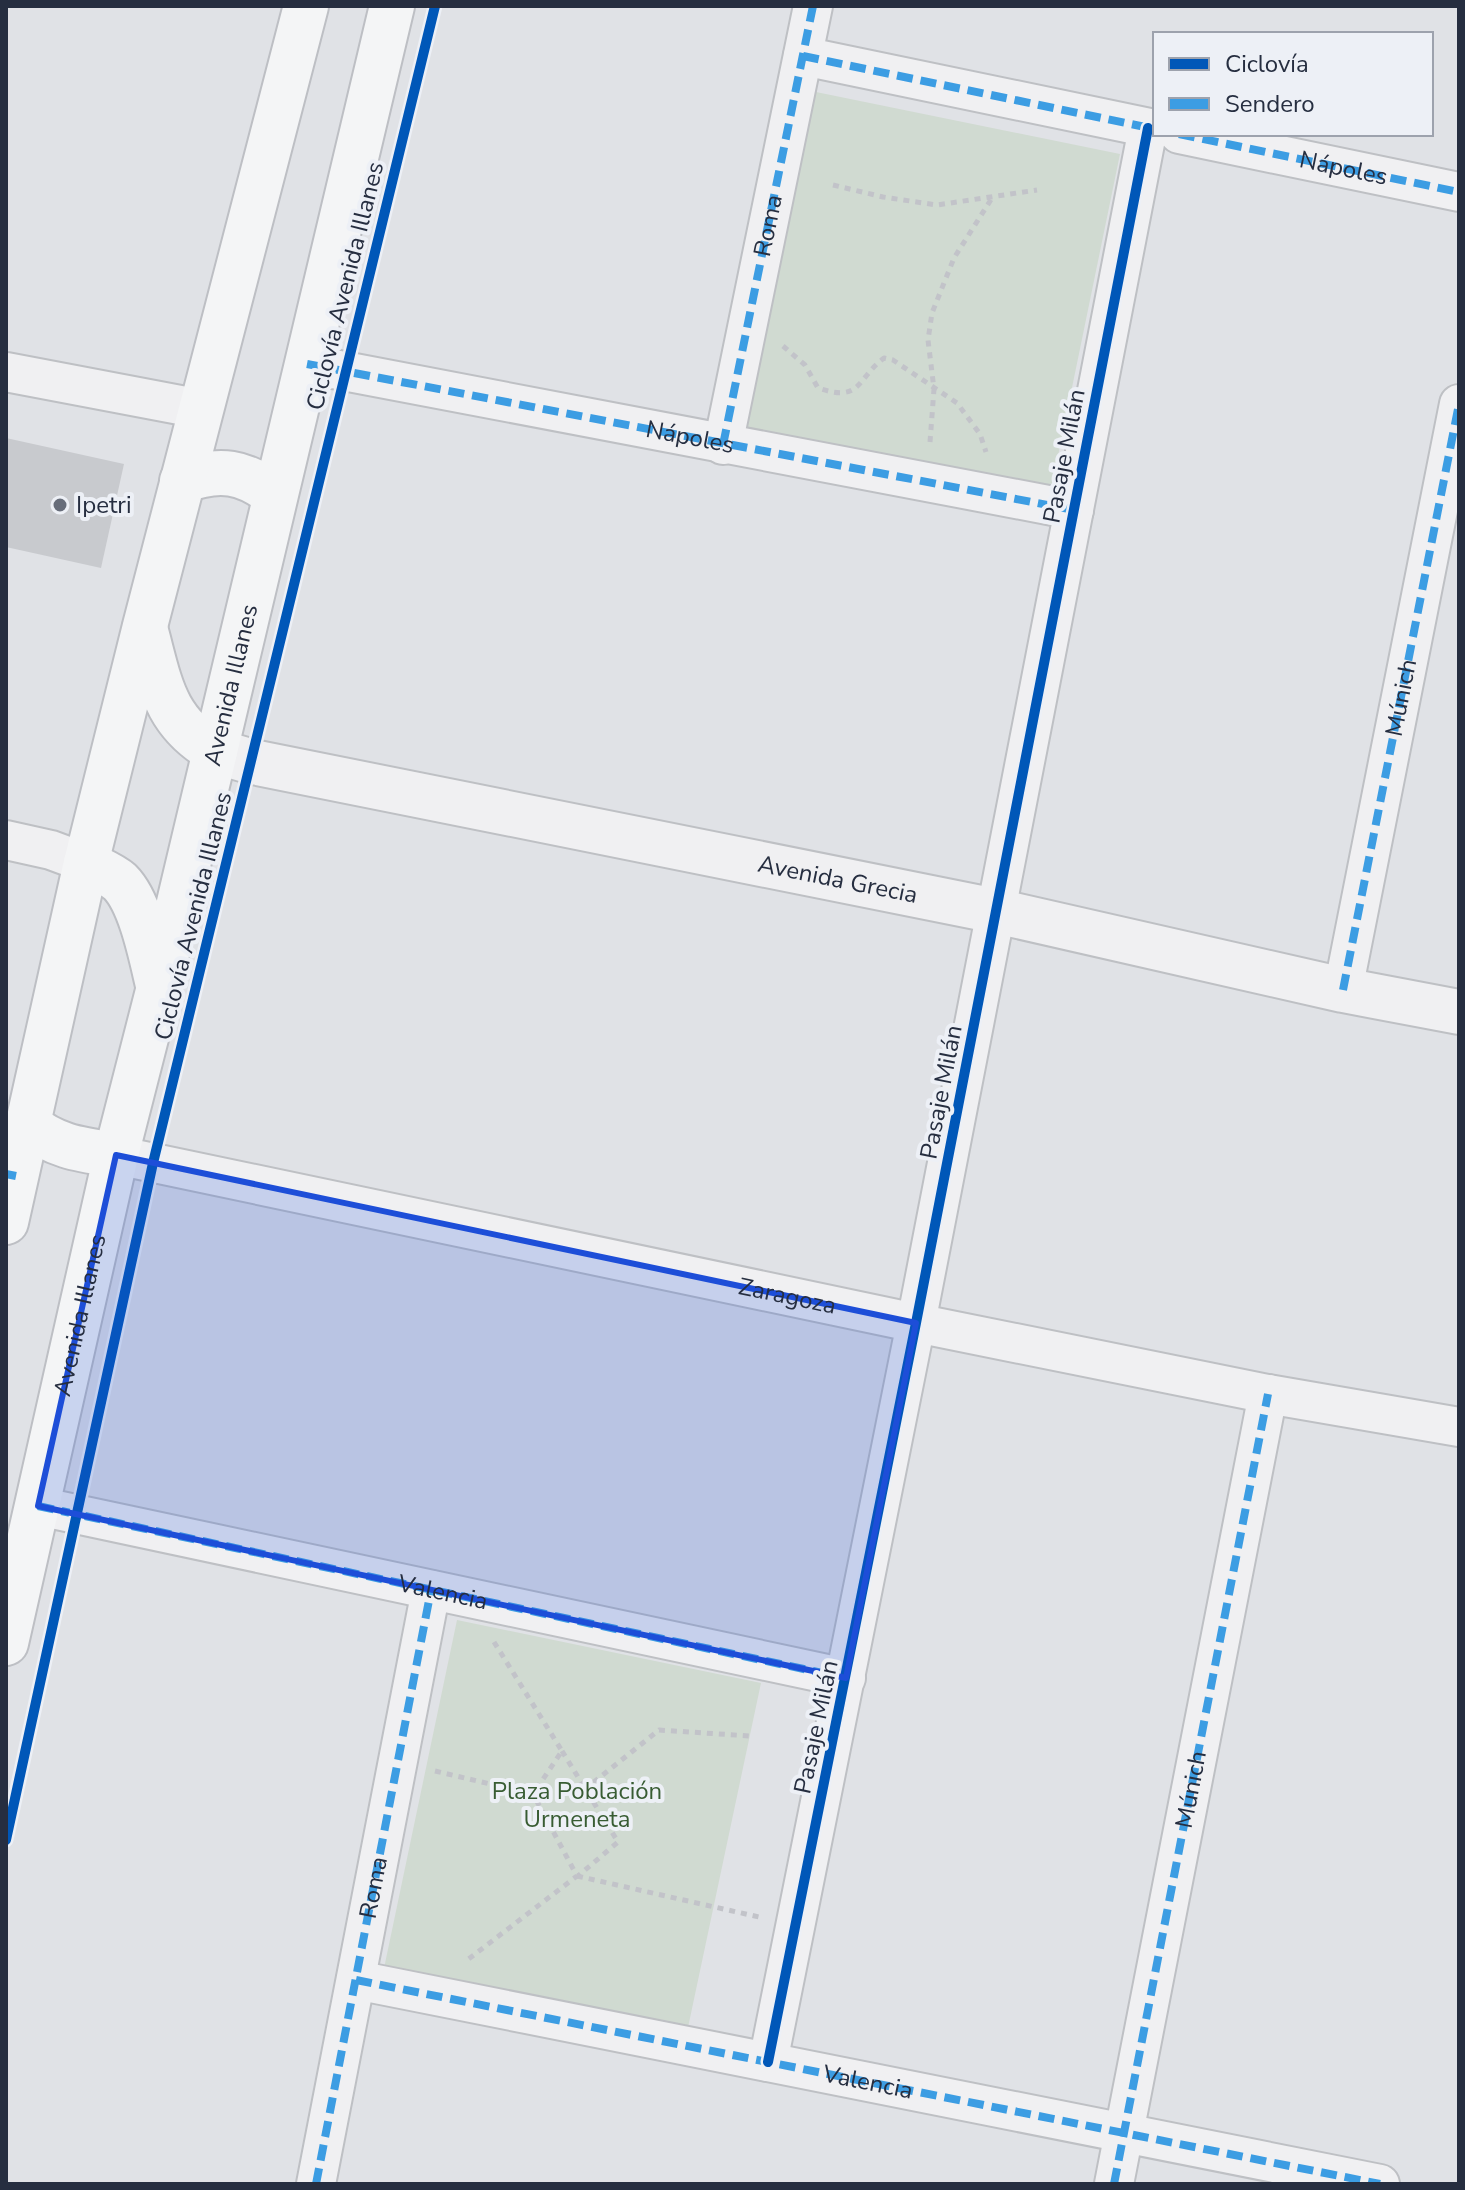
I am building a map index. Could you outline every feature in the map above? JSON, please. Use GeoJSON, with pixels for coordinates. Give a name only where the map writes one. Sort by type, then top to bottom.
{"type":"FeatureCollection","features":[{"type":"Feature","properties":{"kind":"main road"},"geometry":{"type":"LineString","coordinates":[[6,1222],[11,1175],[28,1124],[86,863],[306,6]]}},
{"type":"Feature","properties":{"kind":"main road","name":"Avenida Illanes"},"geometry":{"type":"LineString","coordinates":[[6,1643],[116,1155],[159,987],[392,6]]}},
{"type":"Feature","properties":{"kind":"main road"},"geometry":{"type":"LineString","coordinates":[[182,481],[201,473],[230,473],[259,483],[275,495]]}},
{"type":"Feature","properties":{"kind":"main road"},"geometry":{"type":"LineString","coordinates":[[145,626],[165,698],[177,721],[193,739],[215,751]]}},
{"type":"Feature","properties":{"kind":"main road"},"geometry":{"type":"LineString","coordinates":[[86,863],[117,879],[125,888],[137,913],[159,987]]}},
{"type":"Feature","properties":{"kind":"main road"},"geometry":{"type":"LineString","coordinates":[[28,1124],[41,1136],[62,1146],[116,1155]]}},
{"type":"Feature","properties":{"kind":"street","name":"Roma"},"geometry":{"type":"LineString","coordinates":[[723,445],[813,6]]}},
{"type":"Feature","properties":{"kind":"street","name":"Nápoles"},"geometry":{"type":"LineString","coordinates":[[803,56],[1153,128]]}},
{"type":"Feature","properties":{"kind":"street","name":"Pasaje Milán"},"geometry":{"type":"LineString","coordinates":[[768,2062],[1074,510],[1160,136]]}},
{"type":"Feature","properties":{"kind":"street","name":"Nápoles"},"geometry":{"type":"LineString","coordinates":[[1190,136],[1459,192]]}},
{"type":"Feature","properties":{"kind":"street","name":"Nápoles"},"geometry":{"type":"LineString","coordinates":[[307,364],[1074,510]]}},
{"type":"Feature","properties":{"kind":"street"},"geometry":{"type":"LineString","coordinates":[[6,372],[201,409]]}},
{"type":"Feature","properties":{"kind":"street","name":"Múnich"},"geometry":{"type":"LineString","coordinates":[[1343,990],[1459,404]]}},
{"type":"Feature","properties":{"kind":"street","name":"Avenida Grecia"},"geometry":{"type":"LineString","coordinates":[[215,751],[253,762],[996,911],[1343,990],[1459,1012]]}},
{"type":"Feature","properties":{"kind":"street"},"geometry":{"type":"LineString","coordinates":[[6,840],[51,850],[86,863]]}},
{"type":"Feature","properties":{"kind":"street","name":"Zaragoza"},"geometry":{"type":"LineString","coordinates":[[116,1155],[916,1323],[1268,1394],[1459,1427]]}},
{"type":"Feature","properties":{"kind":"street","name":"Múnich"},"geometry":{"type":"LineString","coordinates":[[1114,2184],[1268,1394]]}},
{"type":"Feature","properties":{"kind":"street","name":"Valencia"},"geometry":{"type":"LineString","coordinates":[[38,1506],[846,1678]]}},
{"type":"Feature","properties":{"kind":"street","name":"Roma"},"geometry":{"type":"LineString","coordinates":[[316,2184],[431,1590]]}},
{"type":"Feature","properties":{"kind":"street","name":"Valencia"},"geometry":{"type":"LineString","coordinates":[[356,1980],[1380,2184]]}},
{"type":"Feature","properties":{"kind":"path"},"geometry":{"type":"LineString","coordinates":[[833,185],[937,205],[1037,190]]}},
{"type":"Feature","properties":{"kind":"path"},"geometry":{"type":"LineString","coordinates":[[927,483],[934,389],[928,340],[932,313],[954,258],[992,198]]}},
{"type":"Feature","properties":{"kind":"path"},"geometry":{"type":"LineString","coordinates":[[748,325],[795,355],[805,365],[818,388],[844,394],[855,390],[884,358],[893,360],[957,403],[980,434],[997,496]]}},
{"type":"Feature","properties":{"kind":"path"},"geometry":{"type":"LineString","coordinates":[[424,1993],[618,1842],[489,1633]]}},
{"type":"Feature","properties":{"kind":"path"},"geometry":{"type":"LineString","coordinates":[[584,1790],[659,1730],[750,1736]]}},
{"type":"Feature","properties":{"kind":"path"},"geometry":{"type":"LineString","coordinates":[[533,1794],[562,1751]]}},
{"type":"Feature","properties":{"kind":"path"},"geometry":{"type":"LineString","coordinates":[[397,1763],[533,1794],[577,1876],[795,1925]]}},
{"type":"Feature","properties":{"kind":"highlighted area"},"geometry":{"type":"Polygon","coordinates":[[[116,1155],[916,1323],[846,1678],[38,1506],[116,1155]]]}},
{"type":"Feature","properties":{"kind":"green space"},"geometry":{"type":"Polygon","coordinates":[[[816,92],[1120,154],[1051,490],[747,429],[816,92]]]}},
{"type":"Feature","properties":{"kind":"green space","name":"Plaza Población Urmeneta"},"geometry":{"type":"Polygon","coordinates":[[[457,1620],[761,1683],[686,2037],[383,1973],[457,1620]]]}},
{"type":"Feature","properties":{"kind":"building","name":"Ipetri"},"geometry":{"type":"Polygon","coordinates":[[[6,438],[124,464],[101,568],[6,547],[6,438]]]}},
{"type":"Feature","properties":{"kind":"marked path"},"geometry":{"type":"LineString","coordinates":[[723,445],[813,6]]}},
{"type":"Feature","properties":{"kind":"marked path"},"geometry":{"type":"LineString","coordinates":[[803,56],[1153,129]]}},
{"type":"Feature","properties":{"kind":"marked path"},"geometry":{"type":"LineString","coordinates":[[1189,136],[1459,192]]}},
{"type":"Feature","properties":{"kind":"marked path"},"geometry":{"type":"LineString","coordinates":[[307,364],[1074,510]]}},
{"type":"Feature","properties":{"kind":"marked path"},"geometry":{"type":"LineString","coordinates":[[1343,990],[1459,404]]}},
{"type":"Feature","properties":{"kind":"marked path"},"geometry":{"type":"LineString","coordinates":[[6,1174],[16,1176]]}},
{"type":"Feature","properties":{"kind":"marked path"},"geometry":{"type":"LineString","coordinates":[[1114,2184],[1268,1394]]}},
{"type":"Feature","properties":{"kind":"marked path"},"geometry":{"type":"LineString","coordinates":[[38,1506],[846,1678]]}},
{"type":"Feature","properties":{"kind":"marked path"},"geometry":{"type":"LineString","coordinates":[[316,2184],[431,1590]]}},
{"type":"Feature","properties":{"kind":"marked path"},"geometry":{"type":"LineString","coordinates":[[356,1980],[1380,2184]]}},
{"type":"Feature","properties":{"kind":"cycle path","name":"Ciclovía Avenida Illanes"},"geometry":{"type":"LineString","coordinates":[[6,1840],[153,1163],[435,6]]}},
{"type":"Feature","properties":{"kind":"cycle path"},"geometry":{"type":"LineString","coordinates":[[768,2062],[916,1323],[1148,128]]}},
{"type":"Feature","properties":{"kind":"place","name":"Ipetri"},"geometry":{"type":"Point","coordinates":[60,505]}}]}
